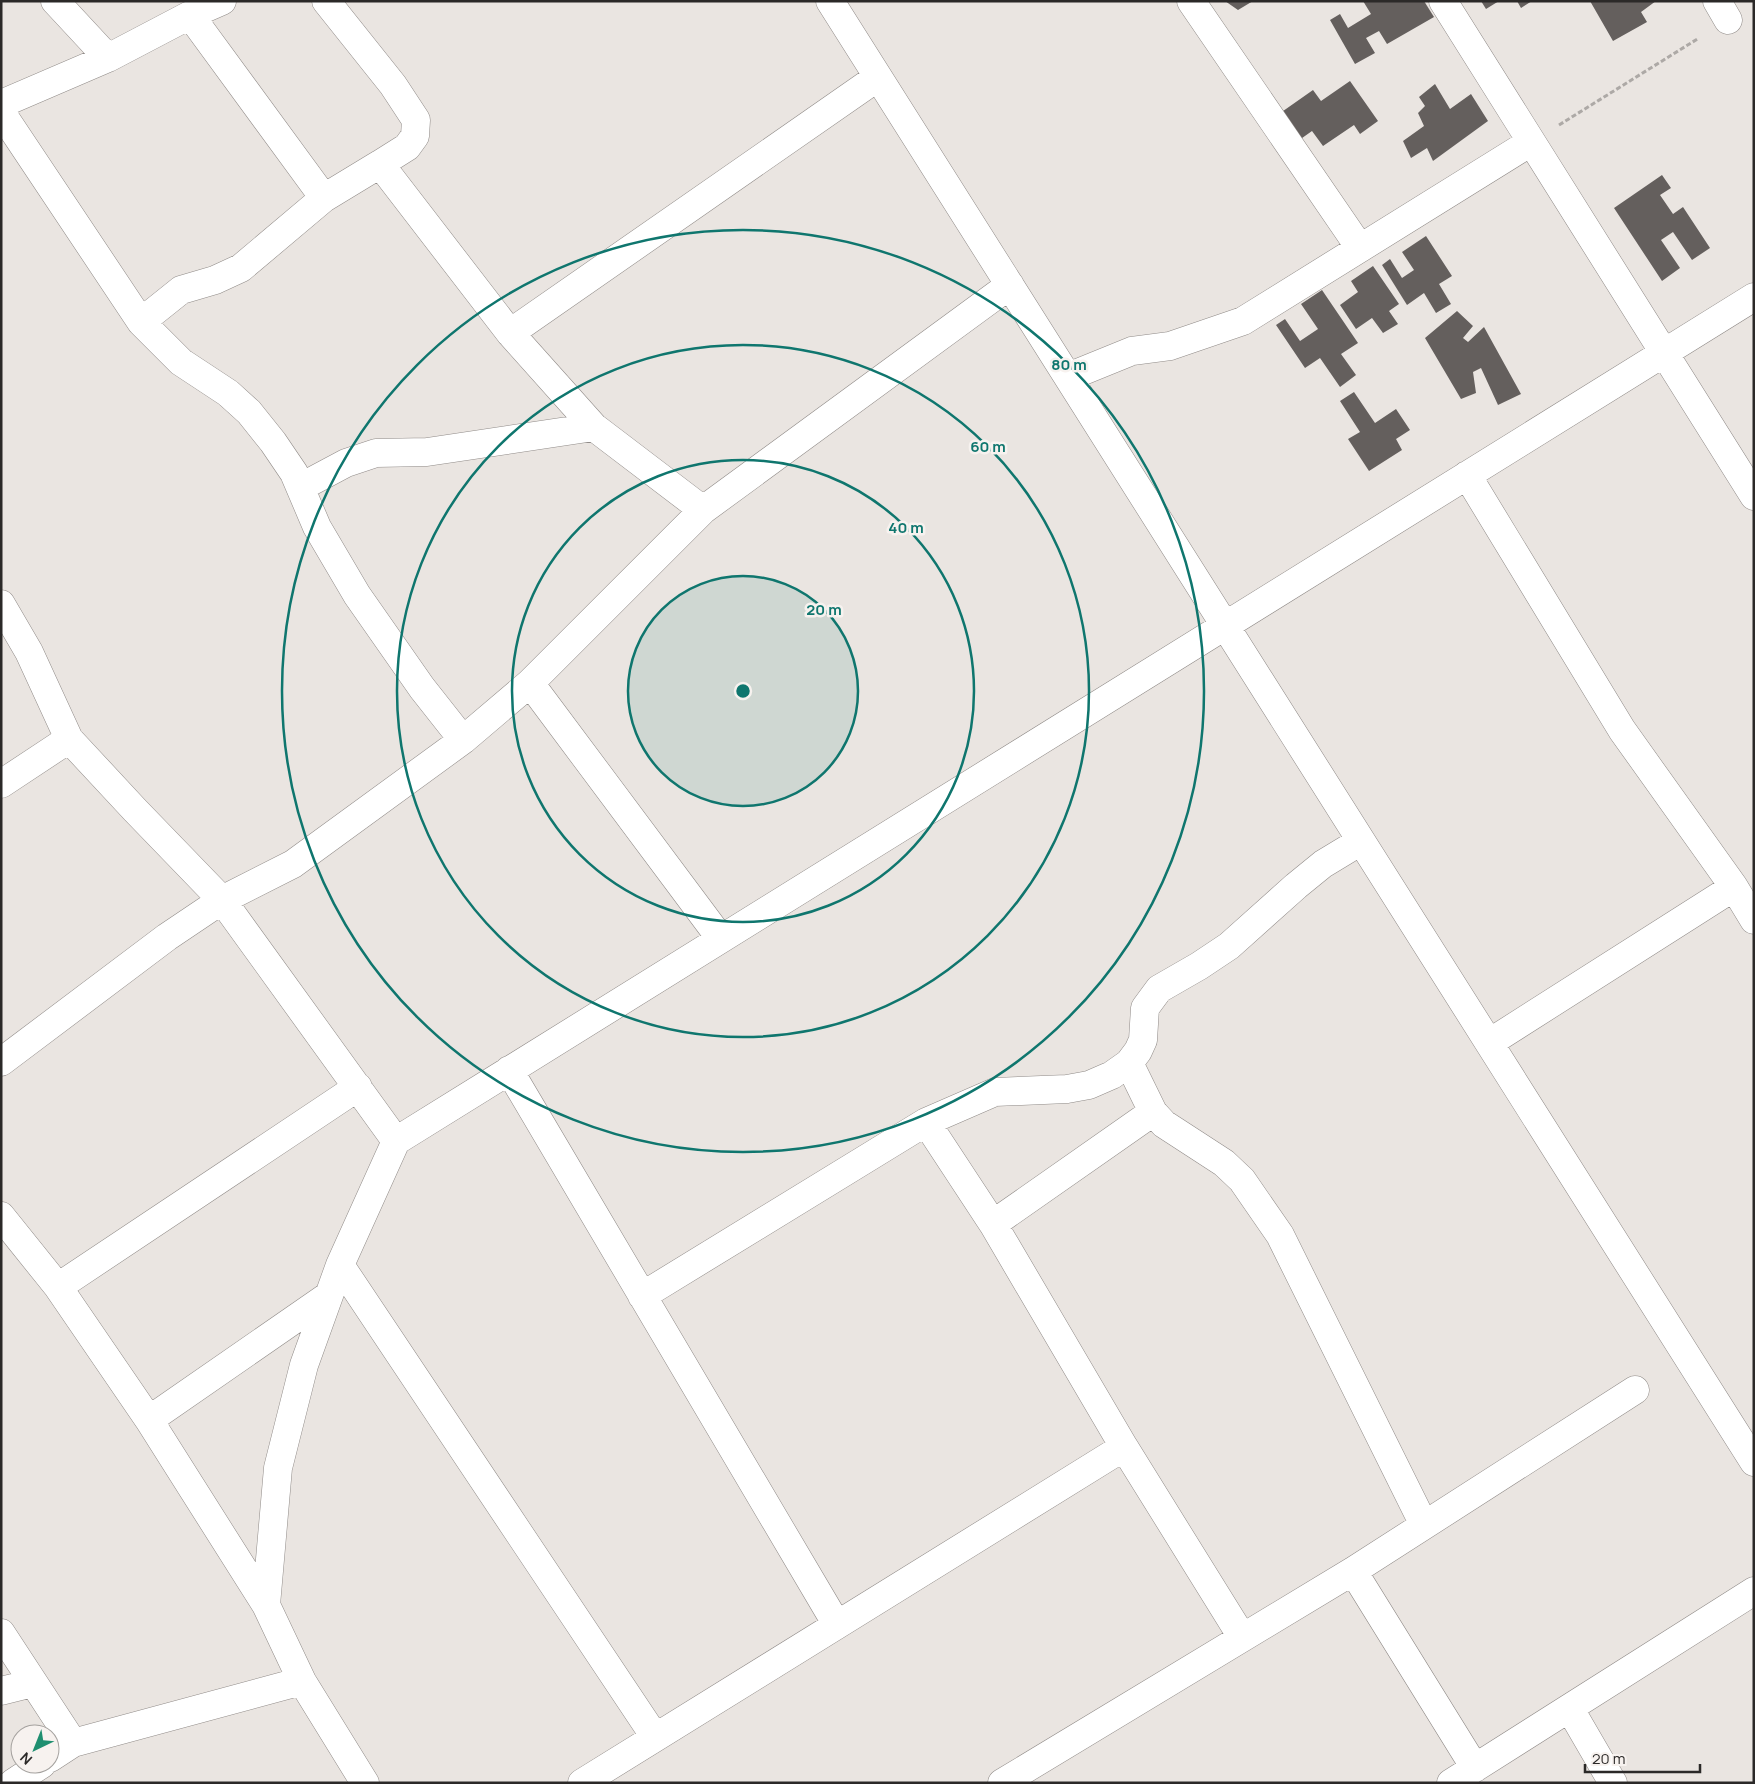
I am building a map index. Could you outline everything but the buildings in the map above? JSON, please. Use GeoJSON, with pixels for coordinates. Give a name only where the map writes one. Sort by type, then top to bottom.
{"type":"FeatureCollection","features":[{"type":"Feature","properties":{"kind":"street"},"geometry":{"type":"LineString","coordinates":[[54,1],[108,58]]}},
{"type":"Feature","properties":{"kind":"street"},"geometry":{"type":"LineString","coordinates":[[1,104],[108,58],[190,15],[222,1]]}},
{"type":"Feature","properties":{"kind":"street"},"geometry":{"type":"LineString","coordinates":[[141,322],[181,290],[215,280],[241,268],[324,198],[407,147],[414,136],[416,120],[392,85],[326,1]]}},
{"type":"Feature","properties":{"kind":"street"},"geometry":{"type":"LineString","coordinates":[[830,1],[1754,1462]]}},
{"type":"Feature","properties":{"kind":"street"},"geometry":{"type":"LineString","coordinates":[[1191,1],[1360,248]]}},
{"type":"Feature","properties":{"kind":"street"},"geometry":{"type":"LineString","coordinates":[[1443,1],[1754,496]]}},
{"type":"Feature","properties":{"kind":"street"},"geometry":{"type":"LineString","coordinates":[[190,15],[299,167],[324,198]]}},
{"type":"Feature","properties":{"kind":"street"},"geometry":{"type":"LineString","coordinates":[[510,333],[878,77]]}},
{"type":"Feature","properties":{"kind":"street"},"geometry":{"type":"LineString","coordinates":[[1,112],[141,322],[181,362],[228,393],[249,412],[273,442],[294,473],[317,527],[357,595],[422,688],[464,740]]}},
{"type":"Feature","properties":{"kind":"street"},"geometry":{"type":"LineString","coordinates":[[1068,377],[1132,351],[1170,346],[1243,321],[1531,142]]}},
{"type":"Feature","properties":{"kind":"street"},"geometry":{"type":"LineString","coordinates":[[380,164],[510,333],[594,427],[703,510]]}},
{"type":"Feature","properties":{"kind":"street"},"geometry":{"type":"LineString","coordinates":[[1,1062],[167,937],[222,900],[292,864],[464,740],[530,683],[703,510],[1010,285]]}},
{"type":"Feature","properties":{"kind":"street"},"geometry":{"type":"LineString","coordinates":[[266,1605],[278,1468],[304,1365],[340,1265],[396,1142],[1754,296]]}},
{"type":"Feature","properties":{"kind":"street"},"geometry":{"type":"LineString","coordinates":[[300,488],[346,464],[376,453],[427,452],[594,427]]}},
{"type":"Feature","properties":{"kind":"street"},"geometry":{"type":"LineString","coordinates":[[1467,475],[1622,730],[1734,887],[1754,920]]}},
{"type":"Feature","properties":{"kind":"street"},"geometry":{"type":"LineString","coordinates":[[1,604],[29,652],[70,739],[222,900],[396,1142]]}},
{"type":"Feature","properties":{"kind":"street"},"geometry":{"type":"LineString","coordinates":[[530,683],[721,939]]}},
{"type":"Feature","properties":{"kind":"street"},"geometry":{"type":"LineString","coordinates":[[1,784],[70,739]]}},
{"type":"Feature","properties":{"kind":"street"},"geometry":{"type":"LineString","coordinates":[[642,1296],[926,1122],[995,1092],[1049,1091],[1089,1085],[1129,1063],[1142,1040],[1145,1008],[1159,989],[1229,946],[1323,864],[1361,841]]}},
{"type":"Feature","properties":{"kind":"street"},"geometry":{"type":"LineString","coordinates":[[1489,1042],[1734,887]]}},
{"type":"Feature","properties":{"kind":"street"},"geometry":{"type":"LineString","coordinates":[[1129,1063],[1154,1112],[1164,1124],[1224,1163],[1242,1180],[1280,1235],[1424,1525]]}},
{"type":"Feature","properties":{"kind":"street"},"geometry":{"type":"LineString","coordinates":[[509,1070],[837,1625]]}},
{"type":"Feature","properties":{"kind":"street"},"geometry":{"type":"LineString","coordinates":[[58,1287],[358,1087]]}},
{"type":"Feature","properties":{"kind":"street"},"geometry":{"type":"LineString","coordinates":[[993,1224],[1154,1112]]}},
{"type":"Feature","properties":{"kind":"street"},"geometry":{"type":"LineString","coordinates":[[926,1122],[993,1224],[1124,1448],[1242,1637]]}},
{"type":"Feature","properties":{"kind":"street"},"geometry":{"type":"LineString","coordinates":[[1,1216],[58,1287],[149,1420],[266,1605],[302,1681],[366,1783]]}},
{"type":"Feature","properties":{"kind":"street"},"geometry":{"type":"LineString","coordinates":[[340,1265],[655,1737]]}},
{"type":"Feature","properties":{"kind":"street"},"geometry":{"type":"LineString","coordinates":[[149,1420],[328,1296]]}},
{"type":"Feature","properties":{"kind":"street"},"geometry":{"type":"LineString","coordinates":[[1002,1783],[1353,1571],[1635,1390]]}},
{"type":"Feature","properties":{"kind":"street"},"geometry":{"type":"LineString","coordinates":[[582,1783],[1124,1448]]}},
{"type":"Feature","properties":{"kind":"street"},"geometry":{"type":"LineString","coordinates":[[1353,1571],[1475,1768]]}},
{"type":"Feature","properties":{"kind":"street"},"geometry":{"type":"LineString","coordinates":[[1451,1783],[1754,1591]]}},
{"type":"Feature","properties":{"kind":"street"},"geometry":{"type":"LineString","coordinates":[[1,1632],[73,1743]]}},
{"type":"Feature","properties":{"kind":"street"},"geometry":{"type":"LineString","coordinates":[[60,1751],[73,1743],[302,1681]]}},
{"type":"Feature","properties":{"kind":"street"},"geometry":{"type":"LineString","coordinates":[[1,1691],[34,1683]]}},
{"type":"Feature","properties":{"kind":"street"},"geometry":{"type":"LineString","coordinates":[[1570,1709],[1613,1783]]}},
{"type":"Feature","properties":{"kind":"street"},"geometry":{"type":"LineString","coordinates":[[14,1783],[27,1774]]}},
{"type":"Feature","properties":{"kind":"path"},"geometry":{"type":"LineString","coordinates":[[1531,142],[1723,11]]}}]}
